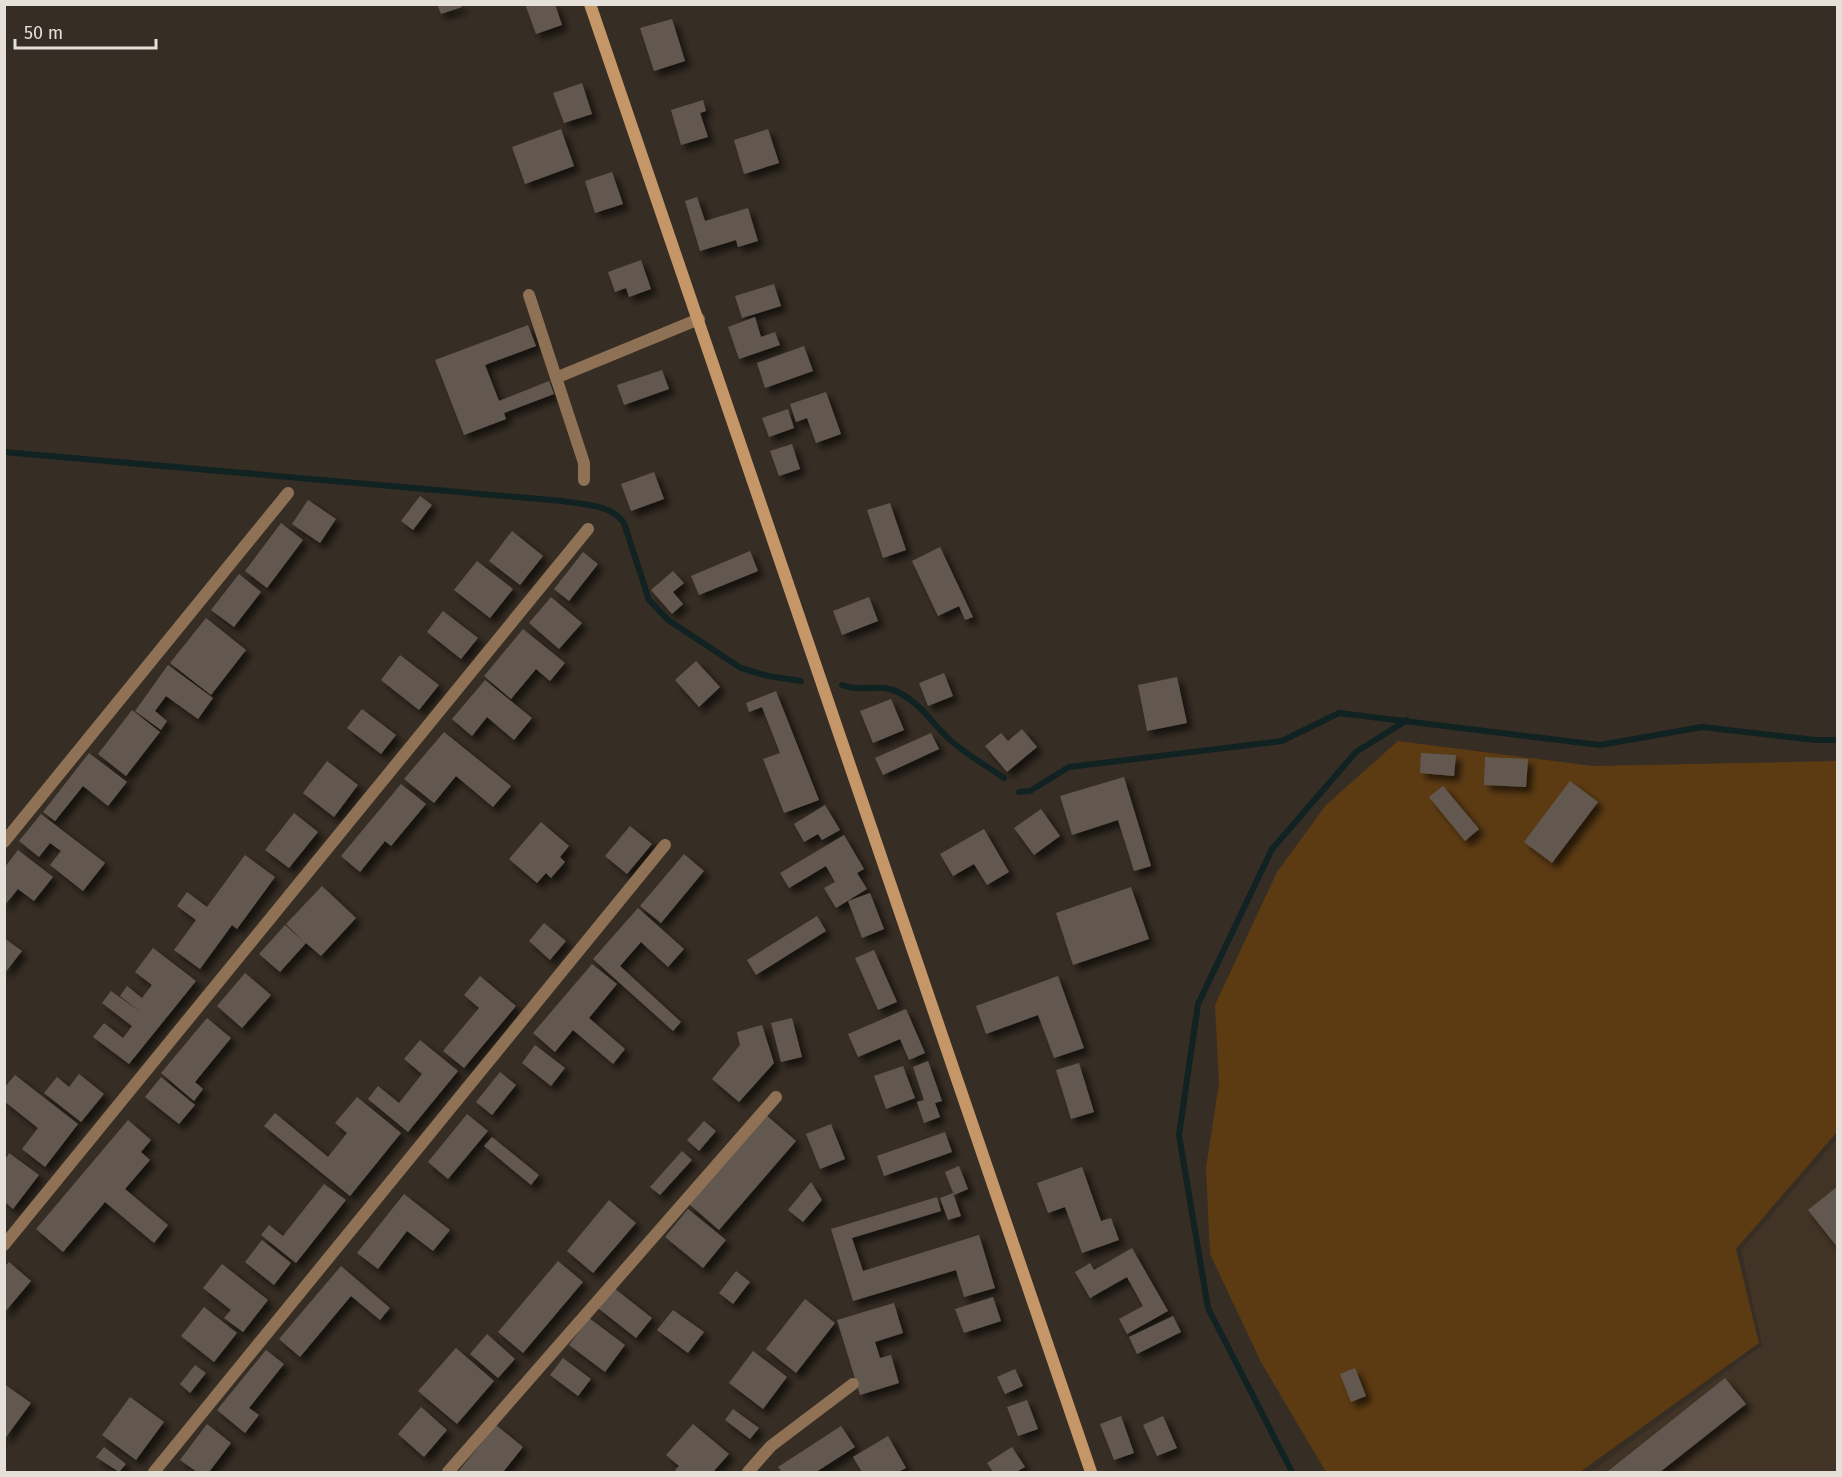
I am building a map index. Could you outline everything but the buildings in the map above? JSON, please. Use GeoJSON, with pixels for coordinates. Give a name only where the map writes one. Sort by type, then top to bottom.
{"type":"FeatureCollection","features":[{"type":"Feature","properties":{"kind":"main road"},"geometry":{"type":"LineString","coordinates":[[590,4],[1091,1473]]}},
{"type":"Feature","properties":{"kind":"street"},"geometry":{"type":"LineString","coordinates":[[529,295],[558,377],[584,462],[584,480]]}},
{"type":"Feature","properties":{"kind":"street"},"geometry":{"type":"LineString","coordinates":[[558,377],[699,319]]}},
{"type":"Feature","properties":{"kind":"street"},"geometry":{"type":"LineString","coordinates":[[4,842],[288,493]]}},
{"type":"Feature","properties":{"kind":"street"},"geometry":{"type":"LineString","coordinates":[[4,1245],[588,529]]}},
{"type":"Feature","properties":{"kind":"street"},"geometry":{"type":"LineString","coordinates":[[154,1473],[665,845]]}},
{"type":"Feature","properties":{"kind":"street"},"geometry":{"type":"LineString","coordinates":[[448,1473],[776,1097]]}},
{"type":"Feature","properties":{"kind":"street"},"geometry":{"type":"LineString","coordinates":[[748,1473],[771,1446],[853,1384]]}},
{"type":"Feature","properties":{"kind":"shaded area"},"geometry":{"type":"Polygon","coordinates":[[[1398,741],[1593,766],[1837,761],[1837,1132],[1736,1249],[1759,1343],[1580,1472],[1326,1472],[1261,1362],[1210,1254],[1206,1168],[1219,1083],[1215,1005],[1277,872],[1326,805],[1398,741]]]}},
{"type":"Feature","properties":{"kind":"shaded area"},"geometry":{"type":"Polygon","coordinates":[[[1837,1139],[1837,1472],[1591,1472],[1762,1345],[1741,1250],[1837,1139]]]}},
{"type":"Feature","properties":{"kind":"waterway"},"geometry":{"type":"LineString","coordinates":[[4,452],[562,501],[596,506],[612,512],[624,523],[649,600],[668,620],[741,668],[768,676],[801,681]]}},
{"type":"Feature","properties":{"kind":"waterway"},"geometry":{"type":"LineString","coordinates":[[842,685],[857,688],[885,688],[900,693],[920,708],[953,743],[1004,778]]}},
{"type":"Feature","properties":{"kind":"waterway"},"geometry":{"type":"LineString","coordinates":[[1019,792],[1030,791],[1069,767],[1282,741],[1339,713],[1600,745],[1702,727],[1816,740],[1838,740]]}},
{"type":"Feature","properties":{"kind":"waterway"},"geometry":{"type":"LineString","coordinates":[[1292,1472],[1208,1308],[1179,1135],[1198,1004],[1272,849],[1356,752],[1407,720]]}}]}
